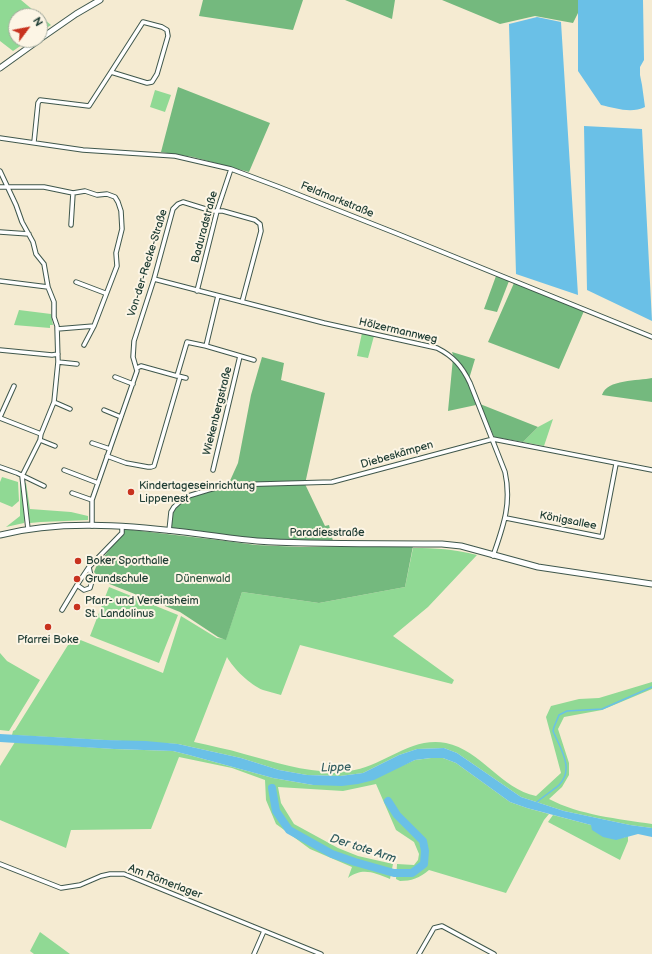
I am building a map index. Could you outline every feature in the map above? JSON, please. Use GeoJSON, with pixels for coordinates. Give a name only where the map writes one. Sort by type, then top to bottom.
{"type":"FeatureCollection","features":[{"type":"Feature","properties":{"kind":"main road"},"geometry":{"type":"LineString","coordinates":[[48,34],[76,14],[100,0]]}},
{"type":"Feature","properties":{"kind":"main road"},"geometry":{"type":"LineString","coordinates":[[0,68],[29,48]]}},
{"type":"Feature","properties":{"kind":"main road","name":"Paradiesstraße"},"geometry":{"type":"LineString","coordinates":[[0,536],[28,529],[92,526],[122,527],[255,541],[304,544],[442,544],[461,546],[493,556],[538,567],[652,584]]}},
{"type":"Feature","properties":{"kind":"street"},"geometry":{"type":"LineString","coordinates":[[34,142],[38,103],[40,100],[89,106],[143,22],[162,27],[167,30],[168,36],[157,74],[152,82],[147,83],[111,72]]}},
{"type":"Feature","properties":{"kind":"street","name":"Feldmarkstraße"},"geometry":{"type":"LineString","coordinates":[[0,138],[83,150],[174,156],[231,169],[279,186],[652,337]]}},
{"type":"Feature","properties":{"kind":"street","name":"Baduradstraße"},"geometry":{"type":"LineString","coordinates":[[197,291],[217,211],[231,169]]}},
{"type":"Feature","properties":{"kind":"street"},"geometry":{"type":"LineString","coordinates":[[0,171],[16,205],[22,222],[34,242],[36,254],[44,264],[48,287],[54,302],[54,317],[57,329],[58,362],[54,402],[40,440],[22,476],[28,529]]}},
{"type":"Feature","properties":{"kind":"street"},"geometry":{"type":"LineString","coordinates":[[0,187],[44,187],[73,193],[85,191],[97,195],[107,194],[115,197],[118,202],[121,211],[122,229],[116,253],[116,266],[94,326],[84,345]]}},
{"type":"Feature","properties":{"kind":"street"},"geometry":{"type":"LineString","coordinates":[[71,225],[73,193]]}},
{"type":"Feature","properties":{"kind":"street","name":"Von-der-Recke-Straße"},"geometry":{"type":"LineString","coordinates":[[92,526],[92,500],[137,371],[133,357],[134,341],[154,279],[173,208],[175,206],[184,202],[212,211],[255,220],[260,224],[261,231],[242,302]]}},
{"type":"Feature","properties":{"kind":"street"},"geometry":{"type":"LineString","coordinates":[[0,232],[29,234]]}},
{"type":"Feature","properties":{"kind":"street","name":"Hölzermannweg"},"geometry":{"type":"LineString","coordinates":[[154,279],[324,323],[437,348],[452,357],[464,369],[493,439],[508,485],[506,518],[493,556]]}},
{"type":"Feature","properties":{"kind":"street"},"geometry":{"type":"LineString","coordinates":[[0,281],[48,287]]}},
{"type":"Feature","properties":{"kind":"street"},"geometry":{"type":"LineString","coordinates":[[76,282],[106,293]]}},
{"type":"Feature","properties":{"kind":"street"},"geometry":{"type":"LineString","coordinates":[[206,346],[218,296]]}},
{"type":"Feature","properties":{"kind":"street"},"geometry":{"type":"LineString","coordinates":[[57,329],[94,326]]}},
{"type":"Feature","properties":{"kind":"street","name":"Wiekenbergstraße"},"geometry":{"type":"LineString","coordinates":[[178,376],[187,342],[254,360]]}},
{"type":"Feature","properties":{"kind":"street"},"geometry":{"type":"LineString","coordinates":[[0,350],[52,355],[58,354]]}},
{"type":"Feature","properties":{"kind":"street","name":"Wiekenbergstraße"},"geometry":{"type":"LineString","coordinates":[[213,470],[240,356]]}},
{"type":"Feature","properties":{"kind":"street"},"geometry":{"type":"LineString","coordinates":[[58,362],[77,364]]}},
{"type":"Feature","properties":{"kind":"street"},"geometry":{"type":"LineString","coordinates":[[137,368],[141,366],[186,378]]}},
{"type":"Feature","properties":{"kind":"street"},"geometry":{"type":"LineString","coordinates":[[108,456],[126,463],[148,467],[154,466],[178,376]]}},
{"type":"Feature","properties":{"kind":"street"},"geometry":{"type":"LineString","coordinates":[[114,377],[133,384]]}},
{"type":"Feature","properties":{"kind":"street"},"geometry":{"type":"LineString","coordinates":[[14,386],[0,418],[41,434]]}},
{"type":"Feature","properties":{"kind":"street"},"geometry":{"type":"LineString","coordinates":[[54,402],[70,408]]}},
{"type":"Feature","properties":{"kind":"street"},"geometry":{"type":"LineString","coordinates":[[104,410],[121,417]]}},
{"type":"Feature","properties":{"kind":"street","name":"Diebeskämpen"},"geometry":{"type":"LineString","coordinates":[[169,531],[171,512],[174,507],[185,497],[208,490],[228,485],[332,482],[493,439],[652,470]]}},
{"type":"Feature","properties":{"kind":"street"},"geometry":{"type":"LineString","coordinates":[[40,440],[55,446]]}},
{"type":"Feature","properties":{"kind":"street"},"geometry":{"type":"LineString","coordinates":[[92,443],[110,449]]}},
{"type":"Feature","properties":{"kind":"street","name":"Königsallee"},"geometry":{"type":"LineString","coordinates":[[506,518],[602,537],[616,464]]}},
{"type":"Feature","properties":{"kind":"street"},"geometry":{"type":"LineString","coordinates":[[0,473],[1,467],[44,486]]}},
{"type":"Feature","properties":{"kind":"street"},"geometry":{"type":"LineString","coordinates":[[64,470],[98,483]]}},
{"type":"Feature","properties":{"kind":"street"},"geometry":{"type":"LineString","coordinates":[[72,493],[92,500]]}},
{"type":"Feature","properties":{"kind":"street"},"geometry":{"type":"LineString","coordinates":[[62,610],[89,568],[122,532],[122,527]]}},
{"type":"Feature","properties":{"kind":"street"},"geometry":{"type":"LineString","coordinates":[[77,585],[84,590],[90,588],[92,582],[89,568]]}},
{"type":"Feature","properties":{"kind":"street","name":"Am Römerlager"},"geometry":{"type":"LineString","coordinates":[[0,864],[62,888],[80,886],[101,876],[110,874],[124,874],[321,954]]}},
{"type":"Feature","properties":{"kind":"street"},"geometry":{"type":"LineString","coordinates":[[419,954],[434,928],[442,926],[494,954]]}},
{"type":"Feature","properties":{"kind":"street"},"geometry":{"type":"LineString","coordinates":[[254,954],[264,931]]}},
{"type":"Feature","properties":{"kind":"green space"},"geometry":{"type":"Polygon","coordinates":[[[0,0],[21,0],[31,8],[8,8],[8,47],[0,41],[0,0]]]}},
{"type":"Feature","properties":{"kind":"green space"},"geometry":{"type":"Polygon","coordinates":[[[203,0],[303,0],[293,30],[199,16],[203,0]]]}},
{"type":"Feature","properties":{"kind":"green space"},"geometry":{"type":"Polygon","coordinates":[[[345,0],[395,0],[392,19],[345,0]]]}},
{"type":"Feature","properties":{"kind":"green space"},"geometry":{"type":"Polygon","coordinates":[[[442,0],[578,0],[578,13],[573,23],[535,16],[500,24],[442,0]]]}},
{"type":"Feature","properties":{"kind":"green space"},"geometry":{"type":"Polygon","coordinates":[[[9,48],[17,48],[13,51],[9,48]]]}},
{"type":"Feature","properties":{"kind":"green space"},"geometry":{"type":"Polygon","coordinates":[[[178,87],[270,123],[249,172],[193,157],[161,152],[178,87]]]}},
{"type":"Feature","properties":{"kind":"green space"},"geometry":{"type":"Polygon","coordinates":[[[155,90],[171,95],[165,112],[150,107],[155,90]]]}},
{"type":"Feature","properties":{"kind":"green space"},"geometry":{"type":"Polygon","coordinates":[[[496,276],[509,281],[497,312],[484,309],[496,276]]]}},
{"type":"Feature","properties":{"kind":"green space"},"geometry":{"type":"Polygon","coordinates":[[[514,283],[584,311],[559,369],[488,342],[514,283]]]}},
{"type":"Feature","properties":{"kind":"green space"},"geometry":{"type":"Polygon","coordinates":[[[19,310],[51,314],[53,325],[50,325],[50,328],[14,325],[19,310]]]}},
{"type":"Feature","properties":{"kind":"green space"},"geometry":{"type":"Polygon","coordinates":[[[362,333],[374,336],[368,358],[357,356],[362,333]]]}},
{"type":"Feature","properties":{"kind":"green space"},"geometry":{"type":"Polygon","coordinates":[[[452,352],[475,359],[469,379],[465,369],[452,352]]]}},
{"type":"Feature","properties":{"kind":"green space"},"geometry":{"type":"Polygon","coordinates":[[[262,357],[284,363],[281,380],[325,393],[305,484],[325,526],[329,525],[333,541],[255,539],[170,529],[176,507],[181,502],[193,495],[229,487],[229,483],[238,463],[251,395],[262,357]]]}},
{"type":"Feature","properties":{"kind":"green space"},"geometry":{"type":"Polygon","coordinates":[[[453,358],[464,374],[476,405],[448,411],[453,358]]]}},
{"type":"Feature","properties":{"kind":"green space"},"geometry":{"type":"Polygon","coordinates":[[[652,378],[652,402],[602,395],[605,390],[616,383],[652,378]]]}},
{"type":"Feature","properties":{"kind":"green space"},"geometry":{"type":"Polygon","coordinates":[[[480,404],[538,427],[523,442],[494,437],[480,404]]]}},
{"type":"Feature","properties":{"kind":"green space"},"geometry":{"type":"Polygon","coordinates":[[[553,419],[544,446],[523,442],[538,427],[553,419]]]}},
{"type":"Feature","properties":{"kind":"green space"},"geometry":{"type":"Polygon","coordinates":[[[2,477],[18,482],[19,501],[12,507],[0,502],[0,482],[2,477]]]}},
{"type":"Feature","properties":{"kind":"green space"},"geometry":{"type":"Polygon","coordinates":[[[20,481],[26,483],[30,509],[71,512],[88,516],[88,520],[30,523],[28,514],[29,511],[25,516],[24,523],[6,527],[20,516],[20,481]]]}},
{"type":"Feature","properties":{"kind":"green space","name":"Dünenwald"},"geometry":{"type":"Polygon","coordinates":[[[124,529],[256,545],[301,547],[413,546],[405,587],[319,603],[242,592],[226,640],[218,637],[180,612],[102,581],[94,572],[96,567],[124,529]]]}},
{"type":"Feature","properties":{"kind":"green space"},"geometry":{"type":"Polygon","coordinates":[[[413,548],[445,549],[477,555],[428,607],[393,636],[454,680],[452,684],[300,645],[281,695],[258,688],[238,671],[227,657],[194,742],[309,770],[336,772],[349,771],[373,764],[420,744],[433,742],[446,743],[470,753],[512,786],[536,796],[561,773],[546,717],[551,706],[579,699],[599,698],[652,682],[652,689],[602,710],[564,717],[558,729],[569,763],[569,775],[562,787],[549,799],[586,813],[652,824],[652,828],[630,825],[564,811],[521,797],[457,753],[444,748],[417,749],[399,755],[363,773],[340,776],[307,775],[279,770],[241,758],[178,744],[12,735],[13,731],[73,637],[163,673],[181,616],[217,638],[226,639],[242,592],[319,603],[405,587],[413,548]]]}},
{"type":"Feature","properties":{"kind":"green space"},"geometry":{"type":"Polygon","coordinates":[[[109,587],[178,615],[159,663],[90,636],[109,587]]]}},
{"type":"Feature","properties":{"kind":"green space"},"geometry":{"type":"Polygon","coordinates":[[[0,653],[7,661],[40,680],[9,731],[0,730],[0,653]]]}},
{"type":"Feature","properties":{"kind":"green space"},"geometry":{"type":"Polygon","coordinates":[[[15,742],[114,749],[173,751],[273,778],[313,785],[401,766],[415,760],[443,758],[456,763],[510,802],[549,814],[544,820],[506,893],[429,870],[412,880],[400,881],[396,879],[397,864],[414,865],[418,860],[419,854],[414,842],[396,830],[376,784],[343,791],[278,787],[281,803],[294,824],[338,848],[358,856],[393,864],[390,879],[369,872],[359,873],[348,878],[352,867],[310,849],[276,824],[266,800],[265,780],[232,768],[179,757],[151,829],[71,830],[66,848],[0,820],[0,766],[15,742]]]}},
{"type":"Feature","properties":{"kind":"green space"},"geometry":{"type":"Polygon","coordinates":[[[553,815],[591,825],[623,838],[628,836],[628,841],[620,860],[548,822],[553,815]]]}},
{"type":"Feature","properties":{"kind":"green space"},"geometry":{"type":"Polygon","coordinates":[[[40,932],[70,954],[34,954],[30,951],[40,932]]]}},
{"type":"Feature","properties":{"kind":"water"},"geometry":{"type":"Polygon","coordinates":[[[578,0],[643,0],[644,60],[640,67],[640,75],[645,107],[629,110],[601,105],[578,71],[578,0]]]}},
{"type":"Feature","properties":{"kind":"water"},"geometry":{"type":"Polygon","coordinates":[[[537,17],[561,22],[578,295],[516,274],[509,24],[537,17]]]}},
{"type":"Feature","properties":{"kind":"water"},"geometry":{"type":"Polygon","coordinates":[[[584,126],[642,129],[652,321],[587,290],[584,126]]]}},
{"type":"Feature","properties":{"kind":"water"},"geometry":{"type":"Polygon","coordinates":[[[0,734],[146,741],[178,744],[241,758],[279,770],[307,775],[340,776],[363,773],[399,755],[417,749],[444,748],[457,753],[521,797],[564,811],[630,825],[652,828],[652,837],[638,834],[616,840],[603,837],[592,830],[591,825],[510,802],[456,763],[443,758],[415,760],[374,780],[358,784],[342,786],[313,785],[273,778],[173,751],[0,742],[0,734]]]}},
{"type":"Feature","properties":{"kind":"waterway"},"geometry":{"type":"LineString","coordinates":[[537,802],[559,785],[564,779],[566,772],[565,758],[553,731],[559,715],[567,711],[602,709],[652,687]]}},
{"type":"Feature","properties":{"kind":"waterway","name":"Der tote Arm"},"geometry":{"type":"LineString","coordinates":[[272,788],[276,811],[289,830],[332,854],[394,873],[412,873],[424,864],[425,851],[423,841],[397,815],[388,801]]}},
{"type":"Feature","properties":{"kind":"place","name":"Kindertageseinrichtung Lippenest"},"geometry":{"type":"Point","coordinates":[131,492]}},
{"type":"Feature","properties":{"kind":"place","name":"Boker Sporthalle"},"geometry":{"type":"Point","coordinates":[78,561]}},
{"type":"Feature","properties":{"kind":"place","name":"Grundschule"},"geometry":{"type":"Point","coordinates":[77,579]}},
{"type":"Feature","properties":{"kind":"place","name":"Pfarr- und Vereinsheim St. Landolinus"},"geometry":{"type":"Point","coordinates":[77,607]}},
{"type":"Feature","properties":{"kind":"place","name":"Pfarrei Boke"},"geometry":{"type":"Point","coordinates":[48,627]}},
{"type":"Feature","properties":{"kind":"water label","name":"Lippe"},"geometry":{"type":"Point","coordinates":[336,768]}}]}
